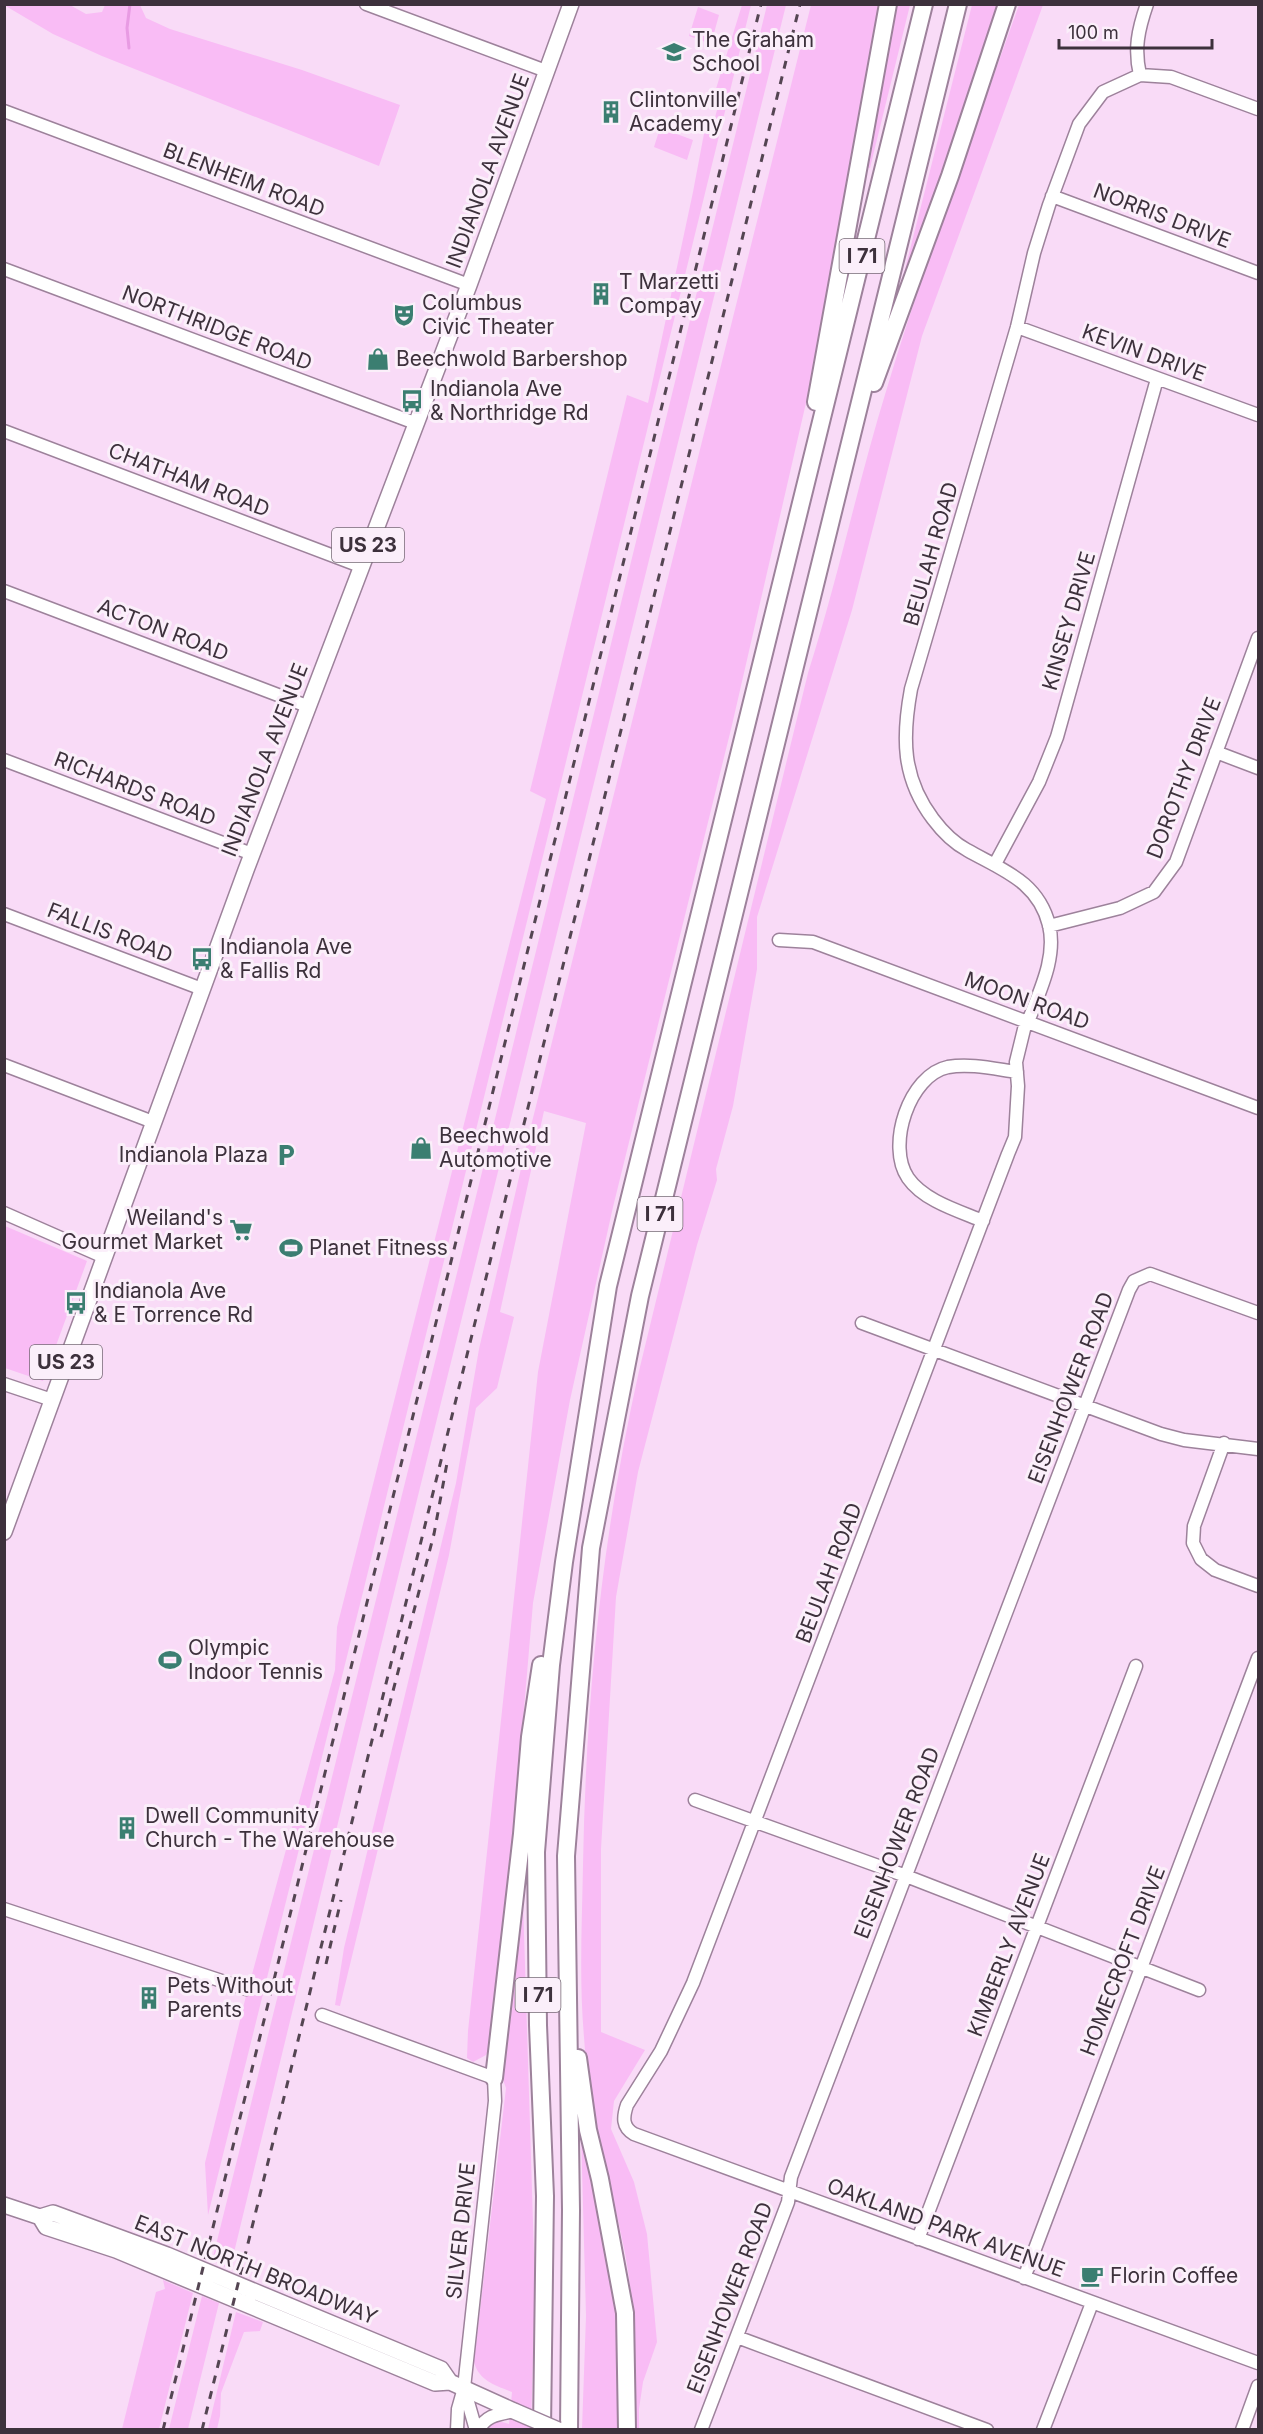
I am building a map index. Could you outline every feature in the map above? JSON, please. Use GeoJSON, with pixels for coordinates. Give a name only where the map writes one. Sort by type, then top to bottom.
{"type":"FeatureCollection","features":[{"type":"Feature","properties":{"kind":"highway"},"geometry":{"type":"LineString","coordinates":[[801,507],[821,370],[888,4]]}},
{"type":"Feature","properties":{"kind":"highway","name":"I 71"},"geometry":{"type":"LineString","coordinates":[[542,2430],[545,2196],[538,2025],[536,1852],[551,1665],[564,1562],[609,1286],[924,4]]}},
{"type":"Feature","properties":{"kind":"highway","name":"I 71"},"geometry":{"type":"LineString","coordinates":[[569,2430],[571,2210],[566,1856],[591,1548],[640,1296],[958,4]]}},
{"type":"Feature","properties":{"kind":"highway"},"geometry":{"type":"LineString","coordinates":[[843,469],[950,176],[1007,4]]}},
{"type":"Feature","properties":{"kind":"highway"},"geometry":{"type":"LineString","coordinates":[[494,2078],[522,1834],[530,1737],[549,1605],[564,1562]]}},
{"type":"Feature","properties":{"kind":"highway"},"geometry":{"type":"LineString","coordinates":[[567,1974],[588,2130],[600,2180],[625,2313],[627,2430]]}},
{"type":"Feature","properties":{"kind":"main road","name":"INDIANOLA AVENUE"},"geometry":{"type":"LineString","coordinates":[[4,1532],[252,854],[469,285],[571,4]]}},
{"type":"Feature","properties":{"kind":"main road","name":"EAST NORTH BROADWAY"},"geometry":{"type":"LineString","coordinates":[[4,2205],[40,2217],[46,2227],[126,2254],[435,2383],[457,2385],[558,2430]]}},
{"type":"Feature","properties":{"kind":"street"},"geometry":{"type":"LineString","coordinates":[[366,4],[546,71]]}},
{"type":"Feature","properties":{"kind":"street"},"geometry":{"type":"LineString","coordinates":[[1148,4],[1137,34],[1136,58],[1140,75],[1172,77],[1258,109]]}},
{"type":"Feature","properties":{"kind":"street","name":"BEULAH ROAD"},"geometry":{"type":"LineString","coordinates":[[624,2124],[627,2105],[661,2051],[693,1983],[1015,1137],[1018,1086],[1016,1062],[1027,1022],[1047,971],[1050,954],[1049,926],[1041,905],[1029,888],[1013,874],[965,849],[948,836],[922,804],[912,785],[905,730],[912,688],[1017,327],[1034,253],[1052,196],[1079,124],[1103,92],[1140,75]]}},
{"type":"Feature","properties":{"kind":"street","name":"BLENHEIM ROAD"},"geometry":{"type":"LineString","coordinates":[[4,111],[469,285]]}},
{"type":"Feature","properties":{"kind":"street","name":"NORRIS DRIVE"},"geometry":{"type":"LineString","coordinates":[[1052,196],[1258,273]]}},
{"type":"Feature","properties":{"kind":"street","name":"NORTHRIDGE ROAD"},"geometry":{"type":"LineString","coordinates":[[4,269],[416,423]]}},
{"type":"Feature","properties":{"kind":"street","name":"KEVIN DRIVE"},"geometry":{"type":"LineString","coordinates":[[1017,327],[1258,416]]}},
{"type":"Feature","properties":{"kind":"street","name":"KINSEY DRIVE"},"geometry":{"type":"LineString","coordinates":[[995,864],[1039,782],[1057,737],[1157,379]]}},
{"type":"Feature","properties":{"kind":"street","name":"CHATHAM ROAD"},"geometry":{"type":"LineString","coordinates":[[4,431],[360,566]]}},
{"type":"Feature","properties":{"kind":"street","name":"ACTON ROAD"},"geometry":{"type":"LineString","coordinates":[[4,591],[307,706]]}},
{"type":"Feature","properties":{"kind":"street","name":"DOROTHY DRIVE"},"geometry":{"type":"LineString","coordinates":[[1049,926],[1120,908],[1154,892],[1176,862],[1258,638]]}},
{"type":"Feature","properties":{"kind":"street"},"geometry":{"type":"LineString","coordinates":[[1216,752],[1258,768]]}},
{"type":"Feature","properties":{"kind":"street","name":"RICHARDS ROAD"},"geometry":{"type":"LineString","coordinates":[[4,760],[252,854]]}},
{"type":"Feature","properties":{"kind":"street","name":"FALLIS ROAD"},"geometry":{"type":"LineString","coordinates":[[4,914],[202,989]]}},
{"type":"Feature","properties":{"kind":"street","name":"MOON ROAD"},"geometry":{"type":"LineString","coordinates":[[779,940],[813,942],[1258,1108]]}},
{"type":"Feature","properties":{"kind":"street"},"geometry":{"type":"LineString","coordinates":[[4,1065],[153,1122]]}},
{"type":"Feature","properties":{"kind":"street"},"geometry":{"type":"LineString","coordinates":[[984,1221],[946,1205],[923,1192],[908,1178],[900,1159],[900,1139],[907,1106],[925,1078],[947,1067],[971,1066],[1017,1072]]}},
{"type":"Feature","properties":{"kind":"street"},"geometry":{"type":"LineString","coordinates":[[4,1213],[104,1257]]}},
{"type":"Feature","properties":{"kind":"street","name":"EISENHOWER ROAD"},"geometry":{"type":"LineString","coordinates":[[701,2430],[787,2206],[790,2177],[1129,1290],[1134,1281],[1143,1276],[1156,1276],[1258,1313]]}},
{"type":"Feature","properties":{"kind":"street"},"geometry":{"type":"LineString","coordinates":[[862,1323],[1161,1434],[1184,1440],[1224,1443],[1258,1449]]}},
{"type":"Feature","properties":{"kind":"street"},"geometry":{"type":"LineString","coordinates":[[4,1384],[52,1400]]}},
{"type":"Feature","properties":{"kind":"street"},"geometry":{"type":"LineString","coordinates":[[1224,1443],[1194,1526],[1193,1543],[1201,1559],[1215,1570],[1258,1586]]}},
{"type":"Feature","properties":{"kind":"street","name":"HOMECROFT DRIVE"},"geometry":{"type":"LineString","coordinates":[[1024,2278],[1258,1658]]}},
{"type":"Feature","properties":{"kind":"street","name":"KIMBERLY AVENUE"},"geometry":{"type":"LineString","coordinates":[[918,2239],[1136,1666]]}},
{"type":"Feature","properties":{"kind":"street"},"geometry":{"type":"LineString","coordinates":[[695,1800],[906,1876],[1199,1990]]}},
{"type":"Feature","properties":{"kind":"street"},"geometry":{"type":"LineString","coordinates":[[4,1909],[246,1989]]}},
{"type":"Feature","properties":{"kind":"street"},"geometry":{"type":"LineString","coordinates":[[322,2015],[494,2078]]}},
{"type":"Feature","properties":{"kind":"street","name":"SILVER DRIVE"},"geometry":{"type":"LineString","coordinates":[[457,2430],[457,2385],[495,2101],[494,2078]]}},
{"type":"Feature","properties":{"kind":"street","name":"OAKLAND PARK AVENUE"},"geometry":{"type":"LineString","coordinates":[[624,2124],[634,2134],[1258,2363]]}},
{"type":"Feature","properties":{"kind":"street"},"geometry":{"type":"LineString","coordinates":[[1043,2430],[1092,2303]]}},
{"type":"Feature","properties":{"kind":"street"},"geometry":{"type":"LineString","coordinates":[[737,2337],[987,2430]]}},
{"type":"Feature","properties":{"kind":"street","name":"SILVER DRIVE"},"geometry":{"type":"LineString","coordinates":[[457,2385],[478,2430]]}},
{"type":"Feature","properties":{"kind":"street"},"geometry":{"type":"LineString","coordinates":[[1242,2430],[1258,2386]]}},
{"type":"Feature","properties":{"kind":"street","name":"SILVER DRIVE"},"geometry":{"type":"LineString","coordinates":[[478,2430],[490,2416],[514,2410]]}},
{"type":"Feature","properties":{"kind":"shaded area"},"geometry":{"type":"Polygon","coordinates":[[[4,5],[70,5],[86,14],[102,12],[105,5],[140,5],[146,18],[170,29],[302,70],[400,105],[379,166],[102,56],[53,34],[4,5]]]}},
{"type":"Feature","properties":{"kind":"shaded area"},"geometry":{"type":"Polygon","coordinates":[[[742,5],[751,5],[365,1584],[208,2215],[205,2163],[245,2000],[335,1670],[337,1627],[546,799],[530,791],[627,395],[648,403],[706,123],[713,125],[721,95],[715,92],[742,5]]]}},
{"type":"Feature","properties":{"kind":"shaded area"},"geometry":{"type":"Polygon","coordinates":[[[767,5],[786,5],[374,1674],[230,2269],[212,2261],[484,1164],[767,5]]]}},
{"type":"Feature","properties":{"kind":"shaded area"},"geometry":{"type":"Polygon","coordinates":[[[811,5],[879,5],[836,263],[814,368],[732,725],[613,1207],[570,1400],[533,1603],[515,1815],[489,2049],[486,2055],[473,2062],[467,2058],[468,2031],[538,1372],[586,1123],[544,1111],[500,1312],[514,1317],[497,1388],[476,1408],[449,1555],[340,2006],[335,2005],[344,1948],[456,1483],[479,1349],[530,1130],[811,5]]]}},
{"type":"Feature","properties":{"kind":"shaded area"},"geometry":{"type":"Polygon","coordinates":[[[894,5],[910,5],[870,168],[866,167],[894,5]]]}},
{"type":"Feature","properties":{"kind":"shaded area"},"geometry":{"type":"Polygon","coordinates":[[[972,5],[1000,5],[960,127],[901,285],[972,5]]]}},
{"type":"Feature","properties":{"kind":"shaded area"},"geometry":{"type":"Polygon","coordinates":[[[1019,5],[1043,5],[922,336],[852,610],[757,917],[757,969],[733,1106],[716,1169],[717,1180],[697,1245],[638,1472],[616,1597],[601,1849],[601,2032],[645,2050],[614,2101],[611,2129],[634,2182],[647,2234],[657,2342],[643,2382],[639,2429],[635,2430],[635,2363],[629,2275],[590,2103],[582,2016],[581,1951],[588,1740],[598,1616],[615,1494],[639,1371],[808,673],[902,339],[1019,5]]]}},
{"type":"Feature","properties":{"kind":"shaded area"},"geometry":{"type":"Polygon","coordinates":[[[698,7],[719,15],[711,44],[689,36],[698,7]]]}},
{"type":"Feature","properties":{"kind":"shaded area"},"geometry":{"type":"Polygon","coordinates":[[[660,128],[693,140],[687,160],[654,147],[660,128]]]}},
{"type":"Feature","properties":{"kind":"shaded area"},"geometry":{"type":"Polygon","coordinates":[[[5,1226],[87,1261],[43,1381],[5,1368],[5,1226]]]}},
{"type":"Feature","properties":{"kind":"shaded area"},"geometry":{"type":"Polygon","coordinates":[[[520,1900],[523,1901],[535,2286],[531,2429],[486,2429],[496,2422],[509,2424],[512,2392],[484,2378],[474,2362],[506,2088],[502,2077],[520,1900]]]}},
{"type":"Feature","properties":{"kind":"shaded area"},"geometry":{"type":"Polygon","coordinates":[[[584,2130],[620,2321],[620,2423],[618,2429],[582,2429],[586,2316],[581,2131],[584,2130]]]}},
{"type":"Feature","properties":{"kind":"shaded area"},"geometry":{"type":"Polygon","coordinates":[[[163,2280],[193,2293],[159,2429],[122,2429],[156,2292],[165,2289],[163,2280]]]}},
{"type":"Feature","properties":{"kind":"shaded area"},"geometry":{"type":"Polygon","coordinates":[[[202,2296],[219,2303],[188,2429],[169,2429],[202,2296]]]}},
{"type":"Feature","properties":{"kind":"shaded area"},"geometry":{"type":"Polygon","coordinates":[[[236,2312],[263,2322],[260,2331],[244,2332],[221,2393],[217,2429],[208,2429],[236,2312]]]}},
{"type":"Feature","properties":{"kind":"waterway"},"geometry":{"type":"LineString","coordinates":[[129,48],[127,28],[130,4]]}},
{"type":"Feature","properties":{"kind":"railway"},"geometry":{"type":"LineString","coordinates":[[163,2430],[761,4]]}},
{"type":"Feature","properties":{"kind":"railway"},"geometry":{"type":"LineString","coordinates":[[202,2430],[800,4]]}},
{"type":"Feature","properties":{"kind":"railway"},"geometry":{"type":"LineString","coordinates":[[381,1737],[434,1534],[447,1463]]}},
{"type":"Feature","properties":{"kind":"railway"},"geometry":{"type":"LineString","coordinates":[[326,1964],[341,1900]]}},
{"type":"Feature","properties":{"kind":"place","name":"The Graham School"},"geometry":{"type":"Point","coordinates":[674,52]}},
{"type":"Feature","properties":{"kind":"place","name":"Clintonville Academy"},"geometry":{"type":"Point","coordinates":[611,112]}},
{"type":"Feature","properties":{"kind":"place","name":"T Marzetti Compay"},"geometry":{"type":"Point","coordinates":[601,294]}},
{"type":"Feature","properties":{"kind":"place","name":"Columbus Civic Theater"},"geometry":{"type":"Point","coordinates":[404,315]}},
{"type":"Feature","properties":{"kind":"place","name":"Beechwold Barbershop"},"geometry":{"type":"Point","coordinates":[378,359]}},
{"type":"Feature","properties":{"kind":"place","name":"Indianola Ave & Northridge Rd"},"geometry":{"type":"Point","coordinates":[412,401]}},
{"type":"Feature","properties":{"kind":"place","name":"Indianola Ave & Fallis Rd"},"geometry":{"type":"Point","coordinates":[202,959]}},
{"type":"Feature","properties":{"kind":"place","name":"Beechwold Automotive"},"geometry":{"type":"Point","coordinates":[421,1148]}},
{"type":"Feature","properties":{"kind":"place","name":"Indianola Plaza"},"geometry":{"type":"Point","coordinates":[286,1155]}},
{"type":"Feature","properties":{"kind":"place","name":"Weiland's Gourmet Market"},"geometry":{"type":"Point","coordinates":[241,1230]}},
{"type":"Feature","properties":{"kind":"place","name":"Planet Fitness"},"geometry":{"type":"Point","coordinates":[291,1248]}},
{"type":"Feature","properties":{"kind":"place","name":"Indianola Ave & E Torrence Rd"},"geometry":{"type":"Point","coordinates":[76,1303]}},
{"type":"Feature","properties":{"kind":"place","name":"Olympic Indoor Tennis"},"geometry":{"type":"Point","coordinates":[170,1660]}},
{"type":"Feature","properties":{"kind":"place","name":"Dwell Community Church - The Warehouse"},"geometry":{"type":"Point","coordinates":[127,1828]}},
{"type":"Feature","properties":{"kind":"place","name":"Pets Without Parents"},"geometry":{"type":"Point","coordinates":[149,1998]}},
{"type":"Feature","properties":{"kind":"place","name":"Florin Coffee"},"geometry":{"type":"Point","coordinates":[1092,2276]}}]}
